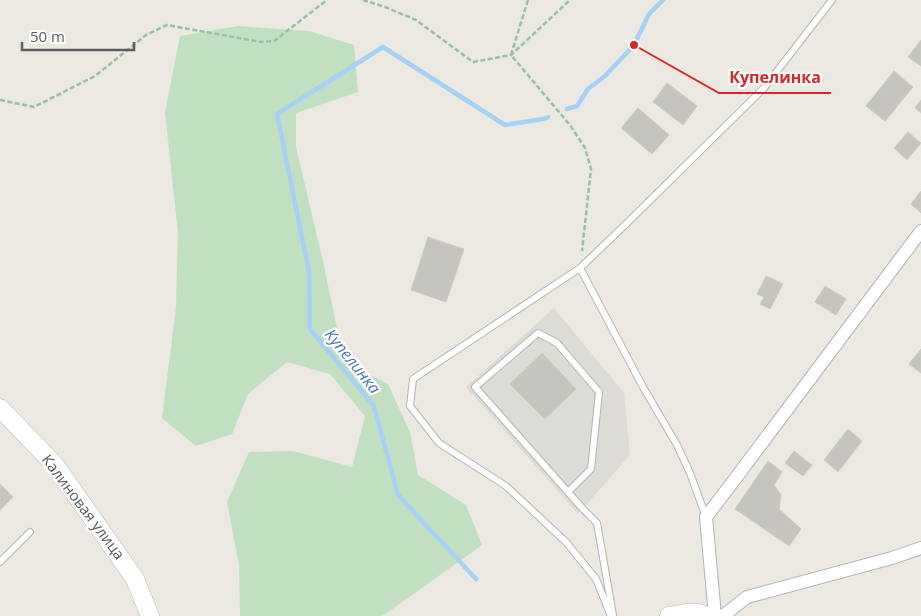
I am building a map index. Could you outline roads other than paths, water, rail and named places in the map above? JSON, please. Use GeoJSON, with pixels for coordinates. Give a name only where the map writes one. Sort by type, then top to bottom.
{"type":"FeatureCollection","features":[{"type":"Feature","properties":{"kind":"street"},"geometry":{"type":"LineString","coordinates":[[714,616],[706,517],[921,231]]}},
{"type":"Feature","properties":{"kind":"street","name":"Калиновая улица"},"geometry":{"type":"LineString","coordinates":[[0,408],[55,465],[135,579],[150,616]]}},
{"type":"Feature","properties":{"kind":"street"},"geometry":{"type":"LineString","coordinates":[[723,616],[748,597],[921,548]]}},
{"type":"Feature","properties":{"kind":"street"},"geometry":{"type":"LineString","coordinates":[[669,616],[692,612],[706,616]]}},
{"type":"Feature","properties":{"kind":"lane"},"geometry":{"type":"LineString","coordinates":[[612,616],[596,579],[566,542],[506,486],[439,443],[410,406],[412,379],[580,268],[764,88],[832,0]]}},
{"type":"Feature","properties":{"kind":"lane"},"geometry":{"type":"LineString","coordinates":[[580,268],[677,446],[690,473],[706,517]]}},
{"type":"Feature","properties":{"kind":"lane"},"geometry":{"type":"LineString","coordinates":[[568,492],[591,469],[599,392],[557,343],[538,333],[475,387],[568,492],[597,523],[612,616]]}},
{"type":"Feature","properties":{"kind":"lane"},"geometry":{"type":"LineString","coordinates":[[0,562],[30,532]]}},
{"type":"Feature","properties":{"kind":"waterway","name":"Купелинка"},"geometry":{"type":"LineString","coordinates":[[567,109],[577,106],[588,89],[605,76],[634,45],[649,14],[663,0]]}},
{"type":"Feature","properties":{"kind":"waterway","name":"Купелинка"},"geometry":{"type":"LineString","coordinates":[[476,579],[398,495],[374,406],[310,329],[309,272],[277,114],[383,47],[505,125],[548,117]]}},
{"type":"Feature","properties":{"kind":"place","name":"Купелинка"},"geometry":{"type":"Point","coordinates":[634,45]}}]}
